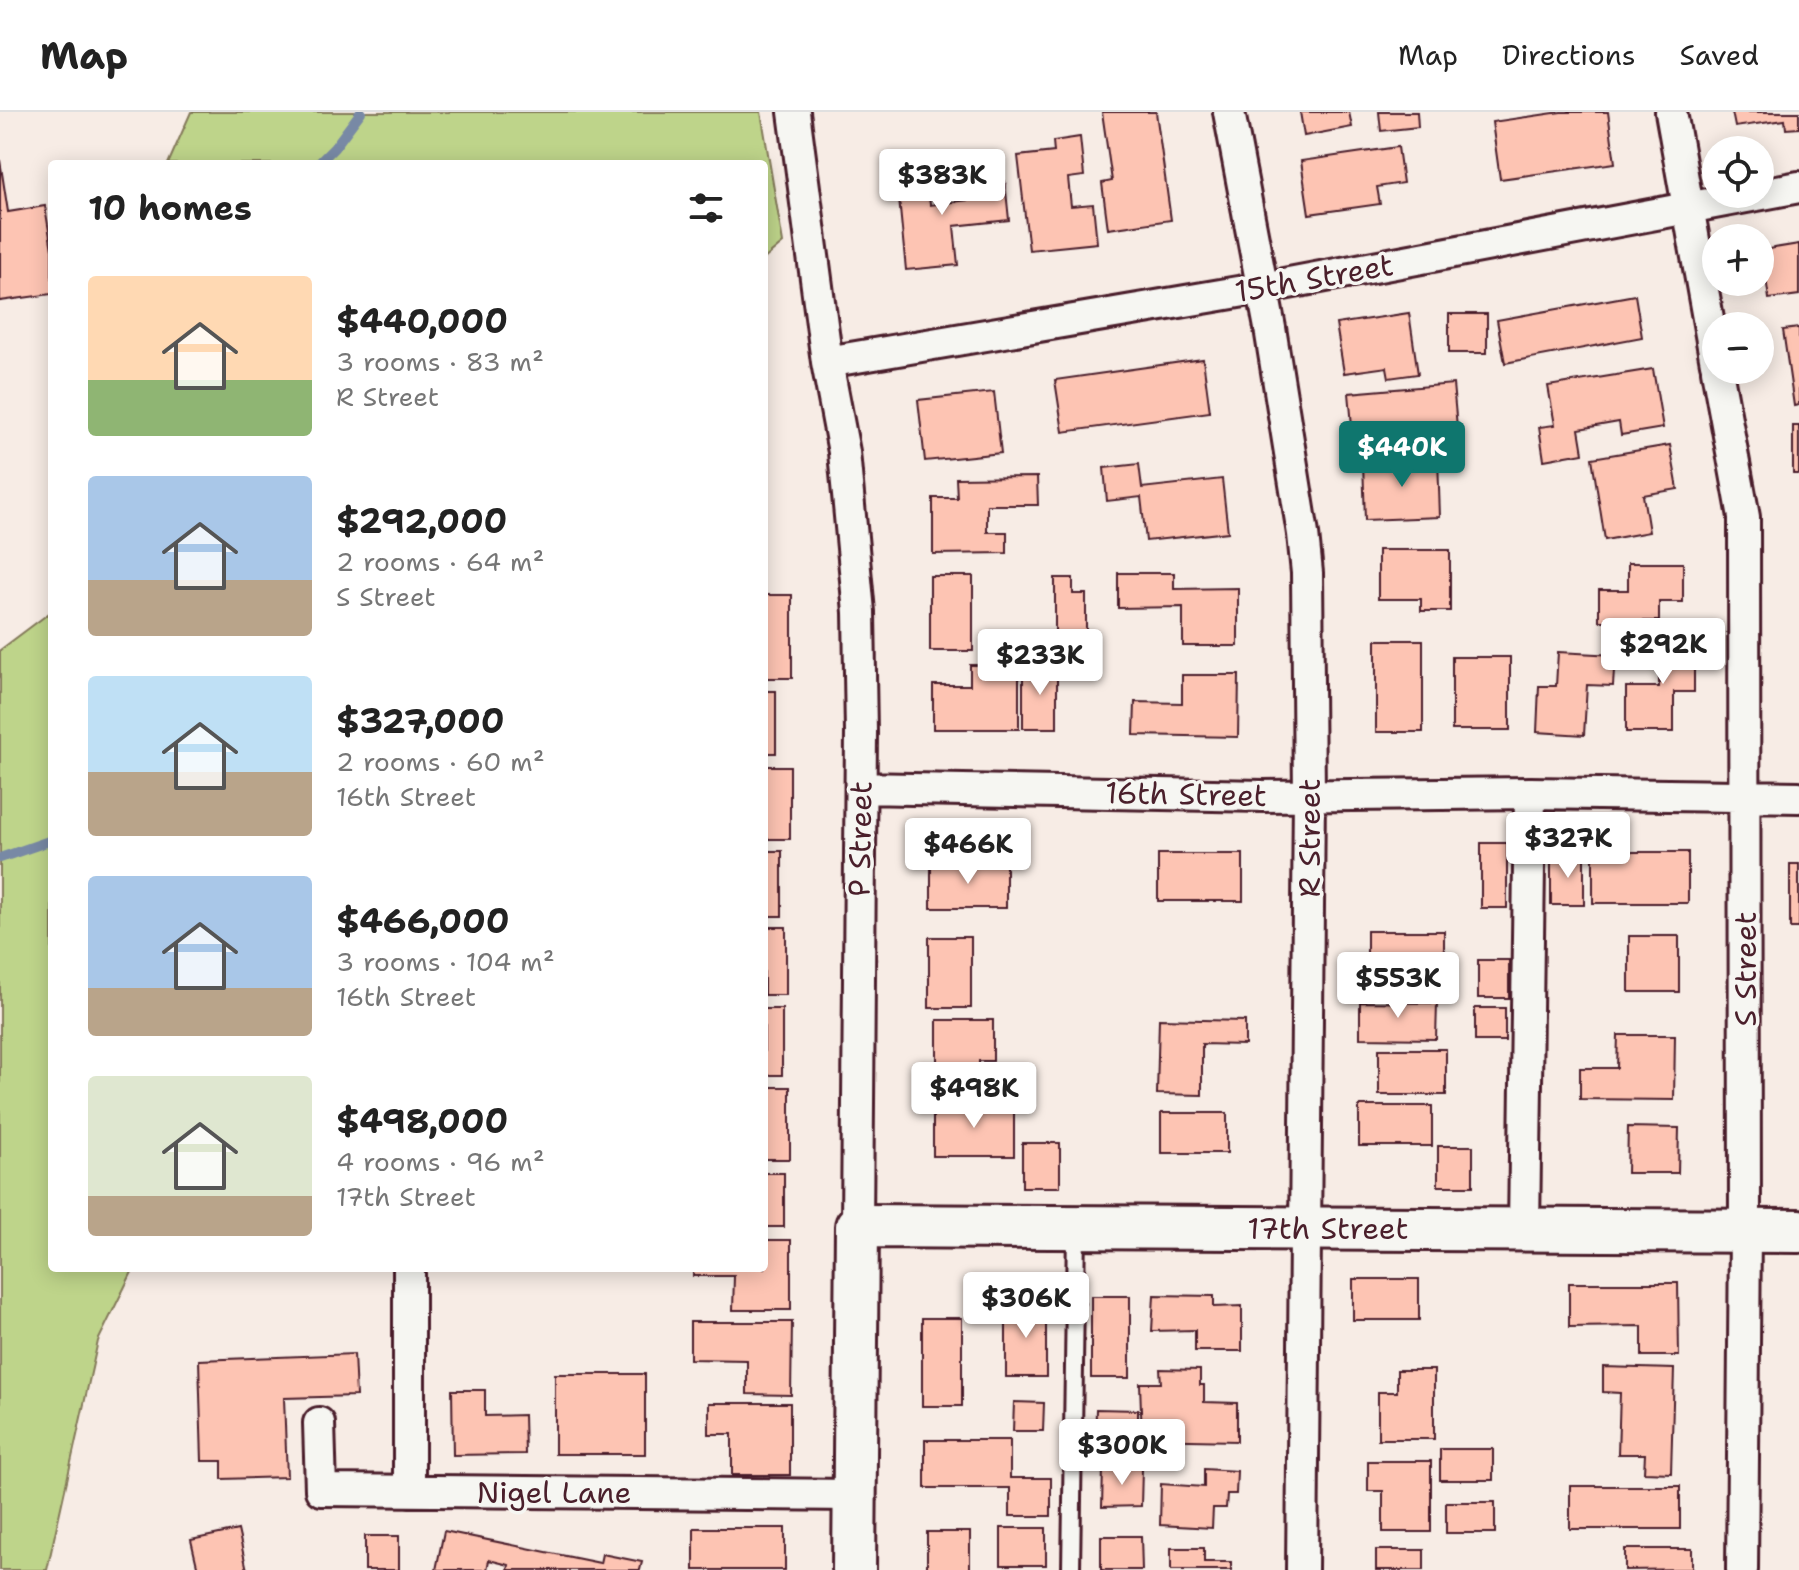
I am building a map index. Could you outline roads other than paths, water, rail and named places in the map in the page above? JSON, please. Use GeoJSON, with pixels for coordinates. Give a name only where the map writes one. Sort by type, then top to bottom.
{"type":"FeatureCollection","features":[{"type":"Feature","properties":{"kind":"street","name":"P Street"},"geometry":{"type":"LineString","coordinates":[[794,112],[827,362],[844,452],[855,554],[861,670],[854,1570]]}},
{"type":"Feature","properties":{"kind":"street","name":"R Street"},"geometry":{"type":"LineString","coordinates":[[1229,112],[1262,288],[1306,560],[1309,795],[1302,1570]]}},
{"type":"Feature","properties":{"kind":"street"},"geometry":{"type":"LineString","coordinates":[[1671,112],[1707,312]]}},
{"type":"Feature","properties":{"kind":"street","name":"15th Street"},"geometry":{"type":"LineString","coordinates":[[827,362],[1262,288],[1799,187]]}},
{"type":"Feature","properties":{"kind":"street","name":"S Street"},"geometry":{"type":"LineString","coordinates":[[1720,384],[1744,517],[1742,1570]]}},
{"type":"Feature","properties":{"kind":"street","name":"16th Street"},"geometry":{"type":"LineString","coordinates":[[861,788],[1309,795],[1530,793],[1799,797]]}},
{"type":"Feature","properties":{"kind":"street"},"geometry":{"type":"LineString","coordinates":[[1524,1229],[1530,793]]}},
{"type":"Feature","properties":{"kind":"street","name":"17th Street"},"geometry":{"type":"LineString","coordinates":[[857,1226],[1799,1231]]}},
{"type":"Feature","properties":{"kind":"street"},"geometry":{"type":"LineString","coordinates":[[409,1272],[409,1491]]}},
{"type":"Feature","properties":{"kind":"street","name":"Nigel Lane"},"geometry":{"type":"LineString","coordinates":[[319,1423],[321,1490],[854,1495]]}},
{"type":"Feature","properties":{"kind":"lane"},"geometry":{"type":"LineString","coordinates":[[1071,1570],[1076,1229]]}},
{"type":"Feature","properties":{"kind":"waterway"},"geometry":{"type":"LineString","coordinates":[[322,160],[361,112]]}},
{"type":"Feature","properties":{"kind":"waterway"},"geometry":{"type":"LineString","coordinates":[[0,858],[48,841]]}}]}
